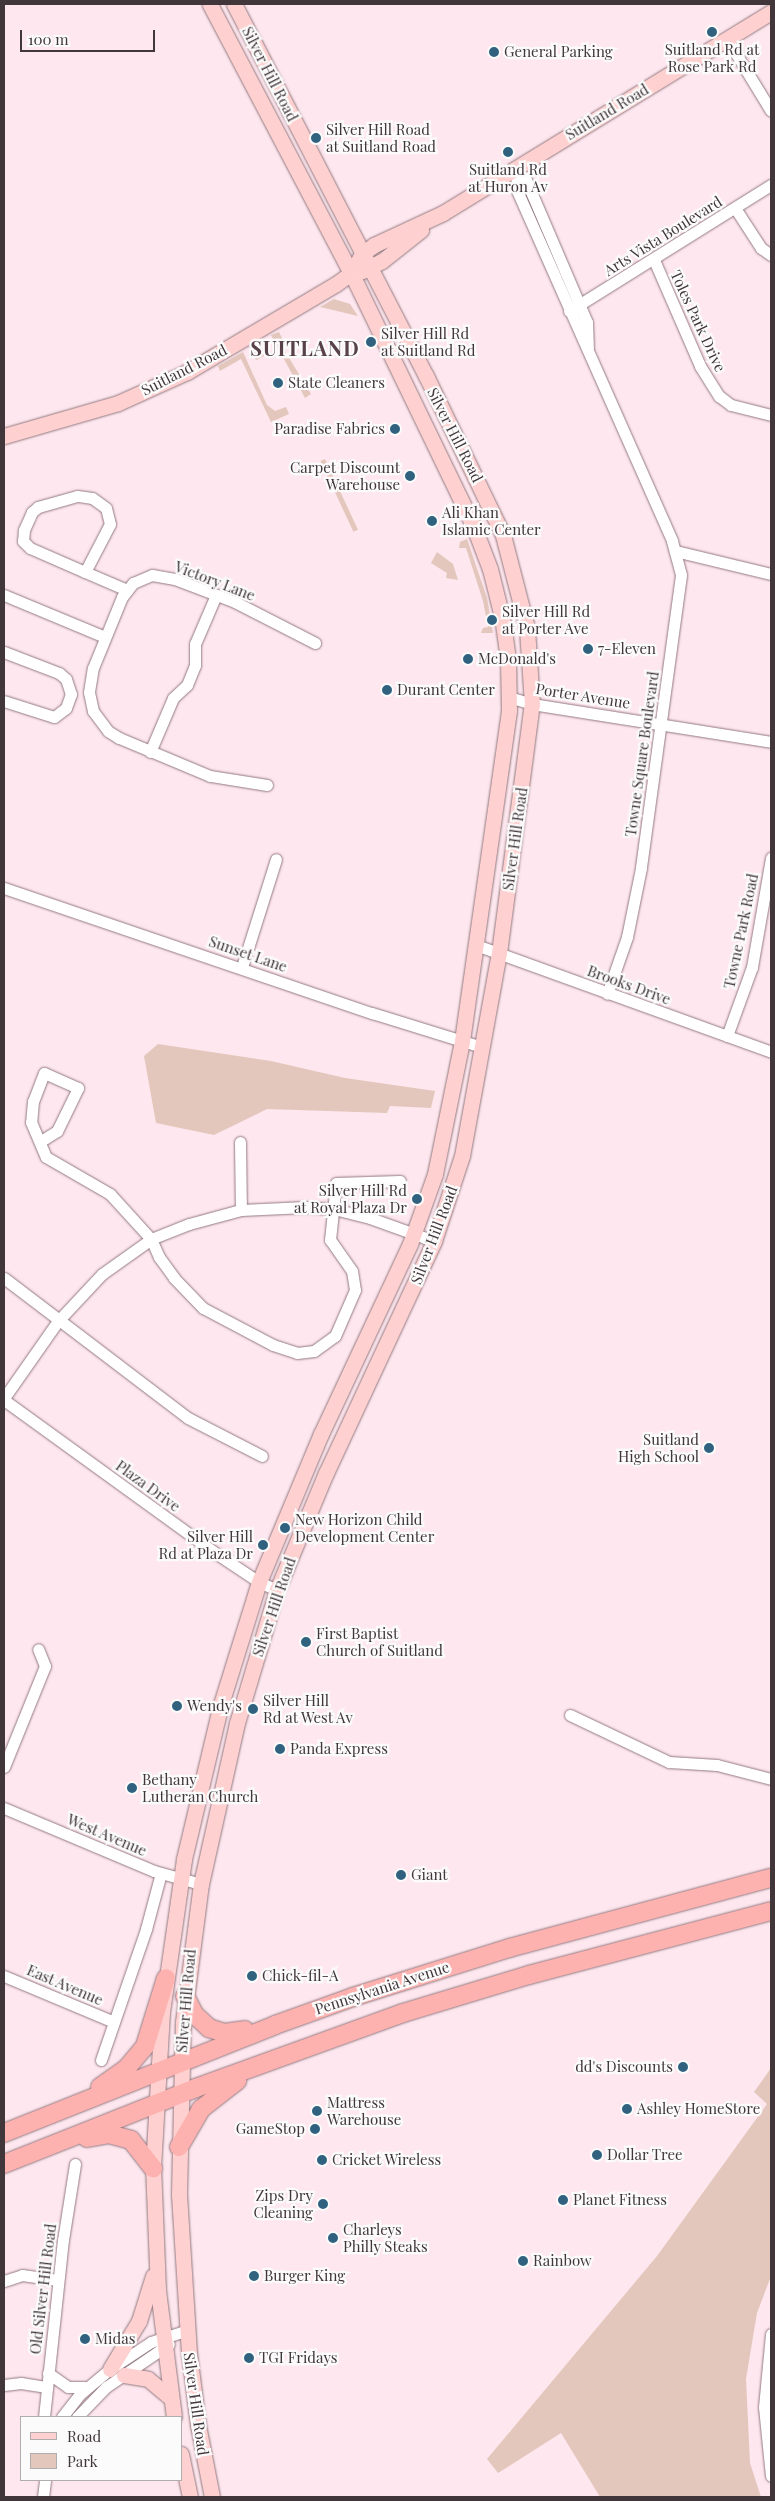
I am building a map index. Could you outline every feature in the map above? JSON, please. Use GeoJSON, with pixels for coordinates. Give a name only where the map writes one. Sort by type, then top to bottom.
{"type":"FeatureCollection","features":[{"type":"Feature","properties":{"kind":"highway","name":"Pennsylvania Avenue"},"geometry":{"type":"LineString","coordinates":[[4,2133],[275,2025],[478,1957],[771,1878]]}},
{"type":"Feature","properties":{"kind":"highway","name":"Pennsylvania Avenue"},"geometry":{"type":"LineString","coordinates":[[4,2164],[297,2050],[474,1991],[771,1911]]}},
{"type":"Feature","properties":{"kind":"highway"},"geometry":{"type":"LineString","coordinates":[[76,2104],[121,2073],[141,2052],[166,1978]]}},
{"type":"Feature","properties":{"kind":"highway"},"geometry":{"type":"LineString","coordinates":[[185,1996],[200,2021],[214,2031],[230,2033],[275,2025]]}},
{"type":"Feature","properties":{"kind":"highway"},"geometry":{"type":"LineString","coordinates":[[179,2147],[194,2118],[211,2098],[230,2084],[297,2050]]}},
{"type":"Feature","properties":{"kind":"highway"},"geometry":{"type":"LineString","coordinates":[[55,2144],[108,2134],[122,2136],[135,2143],[153,2168]]}},
{"type":"Feature","properties":{"kind":"main road","name":"Silver Hill Road"},"geometry":{"type":"LineString","coordinates":[[174,2416],[163,2343],[156,2265],[153,2168],[157,2072],[166,1978],[180,1879],[211,1740],[258,1582],[310,1459],[414,1233],[440,1151],[462,1041],[507,737],[509,697],[506,637],[483,550],[464,504],[351,273],[210,4]]}},
{"type":"Feature","properties":{"kind":"main road","name":"Silver Hill Road"},"geometry":{"type":"LineString","coordinates":[[212,2497],[198,2426],[187,2330],[179,2147],[185,1996],[201,1884],[237,1722],[278,1590],[326,1473],[434,1241],[462,1156],[499,953],[532,704],[528,628],[511,557],[484,492],[234,4]]}},
{"type":"Feature","properties":{"kind":"main road","name":"Suitland Road"},"geometry":{"type":"LineString","coordinates":[[351,273],[362,254],[516,173],[771,12]]}},
{"type":"Feature","properties":{"kind":"main road"},"geometry":{"type":"LineString","coordinates":[[234,52],[254,42]]}},
{"type":"Feature","properties":{"kind":"main road","name":"Suitland Road"},"geometry":{"type":"LineString","coordinates":[[4,436],[118,403],[167,382],[247,338],[351,273],[370,269],[443,213]]}},
{"type":"Feature","properties":{"kind":"main road"},"geometry":{"type":"LineString","coordinates":[[156,2265],[139,2321],[117,2372],[148,2379],[171,2398]]}},
{"type":"Feature","properties":{"kind":"main road","name":"Silver Hill Road"},"geometry":{"type":"LineString","coordinates":[[182,2459],[190,2497]]}},
{"type":"Feature","properties":{"kind":"street"},"geometry":{"type":"LineString","coordinates":[[727,39],[771,111]]}},
{"type":"Feature","properties":{"kind":"street","name":"Towne Square Boulevard"},"geometry":{"type":"LineString","coordinates":[[516,173],[526,180],[588,322],[588,352]]}},
{"type":"Feature","properties":{"kind":"street","name":"Towne Square Boulevard"},"geometry":{"type":"LineString","coordinates":[[516,173],[515,186],[675,551],[681,584],[662,724],[632,916],[608,994]]}},
{"type":"Feature","properties":{"kind":"street","name":"Arts Vista Boulevard"},"geometry":{"type":"LineString","coordinates":[[570,311],[771,185]]}},
{"type":"Feature","properties":{"kind":"street"},"geometry":{"type":"LineString","coordinates":[[735,208],[761,248],[771,255]]}},
{"type":"Feature","properties":{"kind":"street","name":"Toles Park Drive"},"geometry":{"type":"LineString","coordinates":[[654,260],[700,366],[719,396],[732,405],[771,415]]}},
{"type":"Feature","properties":{"kind":"street"},"geometry":{"type":"LineString","coordinates":[[85,572],[110,524],[106,508],[92,498],[77,496],[38,507],[32,512],[24,530],[23,542],[30,548],[85,572],[127,590],[93,668],[89,692],[93,711],[108,730],[150,752],[210,776],[267,785]]}},
{"type":"Feature","properties":{"kind":"street"},"geometry":{"type":"LineString","coordinates":[[675,551],[771,574]]}},
{"type":"Feature","properties":{"kind":"street","name":"Victory Lane"},"geometry":{"type":"LineString","coordinates":[[127,590],[134,582],[152,575],[175,579],[216,595],[315,643]]}},
{"type":"Feature","properties":{"kind":"street"},"geometry":{"type":"LineString","coordinates":[[4,595],[105,637]]}},
{"type":"Feature","properties":{"kind":"street"},"geometry":{"type":"LineString","coordinates":[[150,752],[173,698],[187,685],[195,665],[194,644],[216,595]]}},
{"type":"Feature","properties":{"kind":"street"},"geometry":{"type":"LineString","coordinates":[[4,652],[59,673],[66,679],[71,694],[66,708],[54,717],[4,700]]}},
{"type":"Feature","properties":{"kind":"street"},"geometry":{"type":"LineString","coordinates":[[71,694],[89,692]]}},
{"type":"Feature","properties":{"kind":"street","name":"Porter Avenue"},"geometry":{"type":"LineString","coordinates":[[509,697],[532,704],[771,742]]}},
{"type":"Feature","properties":{"kind":"street","name":"Towne Park Road"},"geometry":{"type":"LineString","coordinates":[[727,1036],[752,967],[769,884],[771,858]]}},
{"type":"Feature","properties":{"kind":"street"},"geometry":{"type":"LineString","coordinates":[[242,967],[276,859]]}},
{"type":"Feature","properties":{"kind":"street","name":"Sunset Lane"},"geometry":{"type":"LineString","coordinates":[[4,888],[242,967],[372,1013],[482,1047]]}},
{"type":"Feature","properties":{"kind":"street","name":"Brooks Drive"},"geometry":{"type":"LineString","coordinates":[[476,945],[771,1052]]}},
{"type":"Feature","properties":{"kind":"street"},"geometry":{"type":"LineString","coordinates":[[42,1141],[58,1131],[78,1088],[44,1073],[31,1114],[34,1132],[42,1141],[46,1157],[104,1188],[151,1239],[159,1257],[174,1278],[203,1308],[287,1351],[310,1352],[335,1336],[355,1290],[352,1271],[330,1240],[336,1183],[400,1181]]}},
{"type":"Feature","properties":{"kind":"street"},"geometry":{"type":"LineString","coordinates":[[240,1142],[241,1210]]}},
{"type":"Feature","properties":{"kind":"street"},"geometry":{"type":"LineString","coordinates":[[4,1399],[58,1321],[102,1274],[151,1239],[207,1218],[241,1210],[288,1206],[334,1209],[414,1233],[434,1241]]}},
{"type":"Feature","properties":{"kind":"street"},"geometry":{"type":"LineString","coordinates":[[4,1278],[58,1321],[188,1418],[262,1456]]}},
{"type":"Feature","properties":{"kind":"street","name":"Plaza Drive"},"geometry":{"type":"LineString","coordinates":[[4,1399],[258,1582],[278,1590]]}},
{"type":"Feature","properties":{"kind":"street"},"geometry":{"type":"LineString","coordinates":[[4,1767],[45,1666],[38,1649]]}},
{"type":"Feature","properties":{"kind":"street"},"geometry":{"type":"LineString","coordinates":[[570,1714],[669,1762],[717,1765],[771,1779]]}},
{"type":"Feature","properties":{"kind":"street","name":"West Avenue"},"geometry":{"type":"LineString","coordinates":[[4,1808],[161,1873],[201,1884]]}},
{"type":"Feature","properties":{"kind":"street"},"geometry":{"type":"LineString","coordinates":[[101,2060],[146,1929],[161,1873]]}},
{"type":"Feature","properties":{"kind":"street","name":"East Avenue"},"geometry":{"type":"LineString","coordinates":[[4,1976],[114,2022]]}},
{"type":"Feature","properties":{"kind":"street","name":"Old Silver Hill Road"},"geometry":{"type":"LineString","coordinates":[[44,2416],[58,2280],[75,2164]]}},
{"type":"Feature","properties":{"kind":"street"},"geometry":{"type":"LineString","coordinates":[[6,2277],[22,2275],[58,2280]]}},
{"type":"Feature","properties":{"kind":"street"},"geometry":{"type":"LineString","coordinates":[[63,2416],[86,2387],[117,2372],[187,2330]]}},
{"type":"Feature","properties":{"kind":"street"},"geometry":{"type":"LineString","coordinates":[[771,2334],[768,2407],[771,2476]]}},
{"type":"Feature","properties":{"kind":"street"},"geometry":{"type":"LineString","coordinates":[[78,2416],[117,2372]]}},
{"type":"Feature","properties":{"kind":"street"},"geometry":{"type":"LineString","coordinates":[[48,2373],[68,2387],[86,2387]]}},
{"type":"Feature","properties":{"kind":"street"},"geometry":{"type":"LineString","coordinates":[[4,2385],[47,2387]]}},
{"type":"Feature","properties":{"kind":"street"},"geometry":{"type":"LineString","coordinates":[[43,2497],[45,2481]]}},
{"type":"Feature","properties":{"kind":"green space"},"geometry":{"type":"Polygon","coordinates":[[[334,299],[350,304],[358,316],[320,307],[334,299]]]}},
{"type":"Feature","properties":{"kind":"green space"},"geometry":{"type":"Polygon","coordinates":[[[279,332],[282,338],[280,343],[311,394],[305,398],[271,335],[279,332]]]}},
{"type":"Feature","properties":{"kind":"green space"},"geometry":{"type":"Polygon","coordinates":[[[264,339],[271,352],[256,360],[249,347],[264,339]]]}},
{"type":"Feature","properties":{"kind":"green space"},"geometry":{"type":"Polygon","coordinates":[[[243,352],[267,405],[275,411],[286,407],[289,414],[271,422],[241,359],[220,371],[218,366],[243,352]]]}},
{"type":"Feature","properties":{"kind":"green space"},"geometry":{"type":"Polygon","coordinates":[[[325,459],[358,530],[353,532],[320,461],[325,459]]]}},
{"type":"Feature","properties":{"kind":"green space"},"geometry":{"type":"Polygon","coordinates":[[[467,539],[487,598],[493,633],[481,633],[483,628],[488,627],[483,601],[466,548],[459,548],[460,542],[467,539]]]}},
{"type":"Feature","properties":{"kind":"green space"},"geometry":{"type":"Polygon","coordinates":[[[437,552],[453,564],[458,580],[446,578],[447,573],[431,563],[437,552]]]}},
{"type":"Feature","properties":{"kind":"green space"},"geometry":{"type":"Polygon","coordinates":[[[158,1044],[271,1061],[345,1078],[435,1091],[431,1108],[390,1106],[387,1113],[267,1109],[214,1135],[156,1123],[144,1056],[158,1044]]]}},
{"type":"Feature","properties":{"kind":"green space"},"geometry":{"type":"Polygon","coordinates":[[[771,2068],[771,2276],[757,2313],[746,2379],[750,2463],[761,2497],[600,2497],[561,2433],[498,2473],[487,2459],[657,2256],[767,2104],[754,2092],[771,2068]]]}},
{"type":"Feature","properties":{"kind":"place","name":"Suitland Rd at Rose Park Rd"},"geometry":{"type":"Point","coordinates":[712,32]}},
{"type":"Feature","properties":{"kind":"place","name":"General Parking"},"geometry":{"type":"Point","coordinates":[494,52]}},
{"type":"Feature","properties":{"kind":"place","name":"Silver Hill Road at Suitland Road"},"geometry":{"type":"Point","coordinates":[316,138]}},
{"type":"Feature","properties":{"kind":"place","name":"Suitland Rd at Huron Av"},"geometry":{"type":"Point","coordinates":[508,152]}},
{"type":"Feature","properties":{"kind":"place","name":"Silver Hill Rd at Suitland Rd"},"geometry":{"type":"Point","coordinates":[371,342]}},
{"type":"Feature","properties":{"kind":"place","name":"State Cleaners"},"geometry":{"type":"Point","coordinates":[278,383]}},
{"type":"Feature","properties":{"kind":"place","name":"Paradise Fabrics"},"geometry":{"type":"Point","coordinates":[395,429]}},
{"type":"Feature","properties":{"kind":"place","name":"Carpet Discount Warehouse"},"geometry":{"type":"Point","coordinates":[410,476]}},
{"type":"Feature","properties":{"kind":"place","name":"Ali Khan Islamic Center"},"geometry":{"type":"Point","coordinates":[432,521]}},
{"type":"Feature","properties":{"kind":"place","name":"Silver Hill Rd at Porter Ave"},"geometry":{"type":"Point","coordinates":[492,620]}},
{"type":"Feature","properties":{"kind":"place","name":"7-Eleven"},"geometry":{"type":"Point","coordinates":[588,649]}},
{"type":"Feature","properties":{"kind":"place","name":"McDonald's"},"geometry":{"type":"Point","coordinates":[468,659]}},
{"type":"Feature","properties":{"kind":"place","name":"Durant Center"},"geometry":{"type":"Point","coordinates":[387,690]}},
{"type":"Feature","properties":{"kind":"place","name":"Silver Hill Rd at Royal Plaza Dr"},"geometry":{"type":"Point","coordinates":[417,1199]}},
{"type":"Feature","properties":{"kind":"place","name":"Suitland High School"},"geometry":{"type":"Point","coordinates":[709,1448]}},
{"type":"Feature","properties":{"kind":"place","name":"New Horizon Child Development Center"},"geometry":{"type":"Point","coordinates":[285,1528]}},
{"type":"Feature","properties":{"kind":"place","name":"Silver Hill Rd at Plaza Dr"},"geometry":{"type":"Point","coordinates":[263,1545]}},
{"type":"Feature","properties":{"kind":"place","name":"First Baptist Church of Suitland"},"geometry":{"type":"Point","coordinates":[306,1642]}},
{"type":"Feature","properties":{"kind":"place","name":"Wendy's"},"geometry":{"type":"Point","coordinates":[177,1706]}},
{"type":"Feature","properties":{"kind":"place","name":"Silver Hill Rd at West Av"},"geometry":{"type":"Point","coordinates":[253,1709]}},
{"type":"Feature","properties":{"kind":"place","name":"Panda Express"},"geometry":{"type":"Point","coordinates":[280,1749]}},
{"type":"Feature","properties":{"kind":"place","name":"Bethany Lutheran Church"},"geometry":{"type":"Point","coordinates":[132,1788]}},
{"type":"Feature","properties":{"kind":"place","name":"Giant"},"geometry":{"type":"Point","coordinates":[401,1875]}},
{"type":"Feature","properties":{"kind":"place","name":"Chick-fil-A"},"geometry":{"type":"Point","coordinates":[252,1976]}},
{"type":"Feature","properties":{"kind":"place","name":"dd's Discounts"},"geometry":{"type":"Point","coordinates":[683,2067]}},
{"type":"Feature","properties":{"kind":"place","name":"Ashley HomeStore"},"geometry":{"type":"Point","coordinates":[627,2109]}},
{"type":"Feature","properties":{"kind":"place","name":"Mattress Warehouse"},"geometry":{"type":"Point","coordinates":[317,2111]}},
{"type":"Feature","properties":{"kind":"place","name":"GameStop"},"geometry":{"type":"Point","coordinates":[315,2129]}},
{"type":"Feature","properties":{"kind":"place","name":"Dollar Tree"},"geometry":{"type":"Point","coordinates":[597,2155]}},
{"type":"Feature","properties":{"kind":"place","name":"Cricket Wireless"},"geometry":{"type":"Point","coordinates":[322,2160]}},
{"type":"Feature","properties":{"kind":"place","name":"Planet Fitness"},"geometry":{"type":"Point","coordinates":[563,2200]}},
{"type":"Feature","properties":{"kind":"place","name":"Zips Dry Cleaning"},"geometry":{"type":"Point","coordinates":[323,2204]}},
{"type":"Feature","properties":{"kind":"place","name":"Charleys Philly Steaks"},"geometry":{"type":"Point","coordinates":[333,2238]}},
{"type":"Feature","properties":{"kind":"place","name":"Rainbow"},"geometry":{"type":"Point","coordinates":[523,2261]}},
{"type":"Feature","properties":{"kind":"place","name":"Burger King"},"geometry":{"type":"Point","coordinates":[254,2276]}},
{"type":"Feature","properties":{"kind":"place","name":"Midas"},"geometry":{"type":"Point","coordinates":[85,2339]}},
{"type":"Feature","properties":{"kind":"place","name":"TGI Fridays"},"geometry":{"type":"Point","coordinates":[249,2358]}},
{"type":"Feature","properties":{"kind":"district","name":"SUITLAND"},"geometry":{"type":"Point","coordinates":[305,347]}}]}
